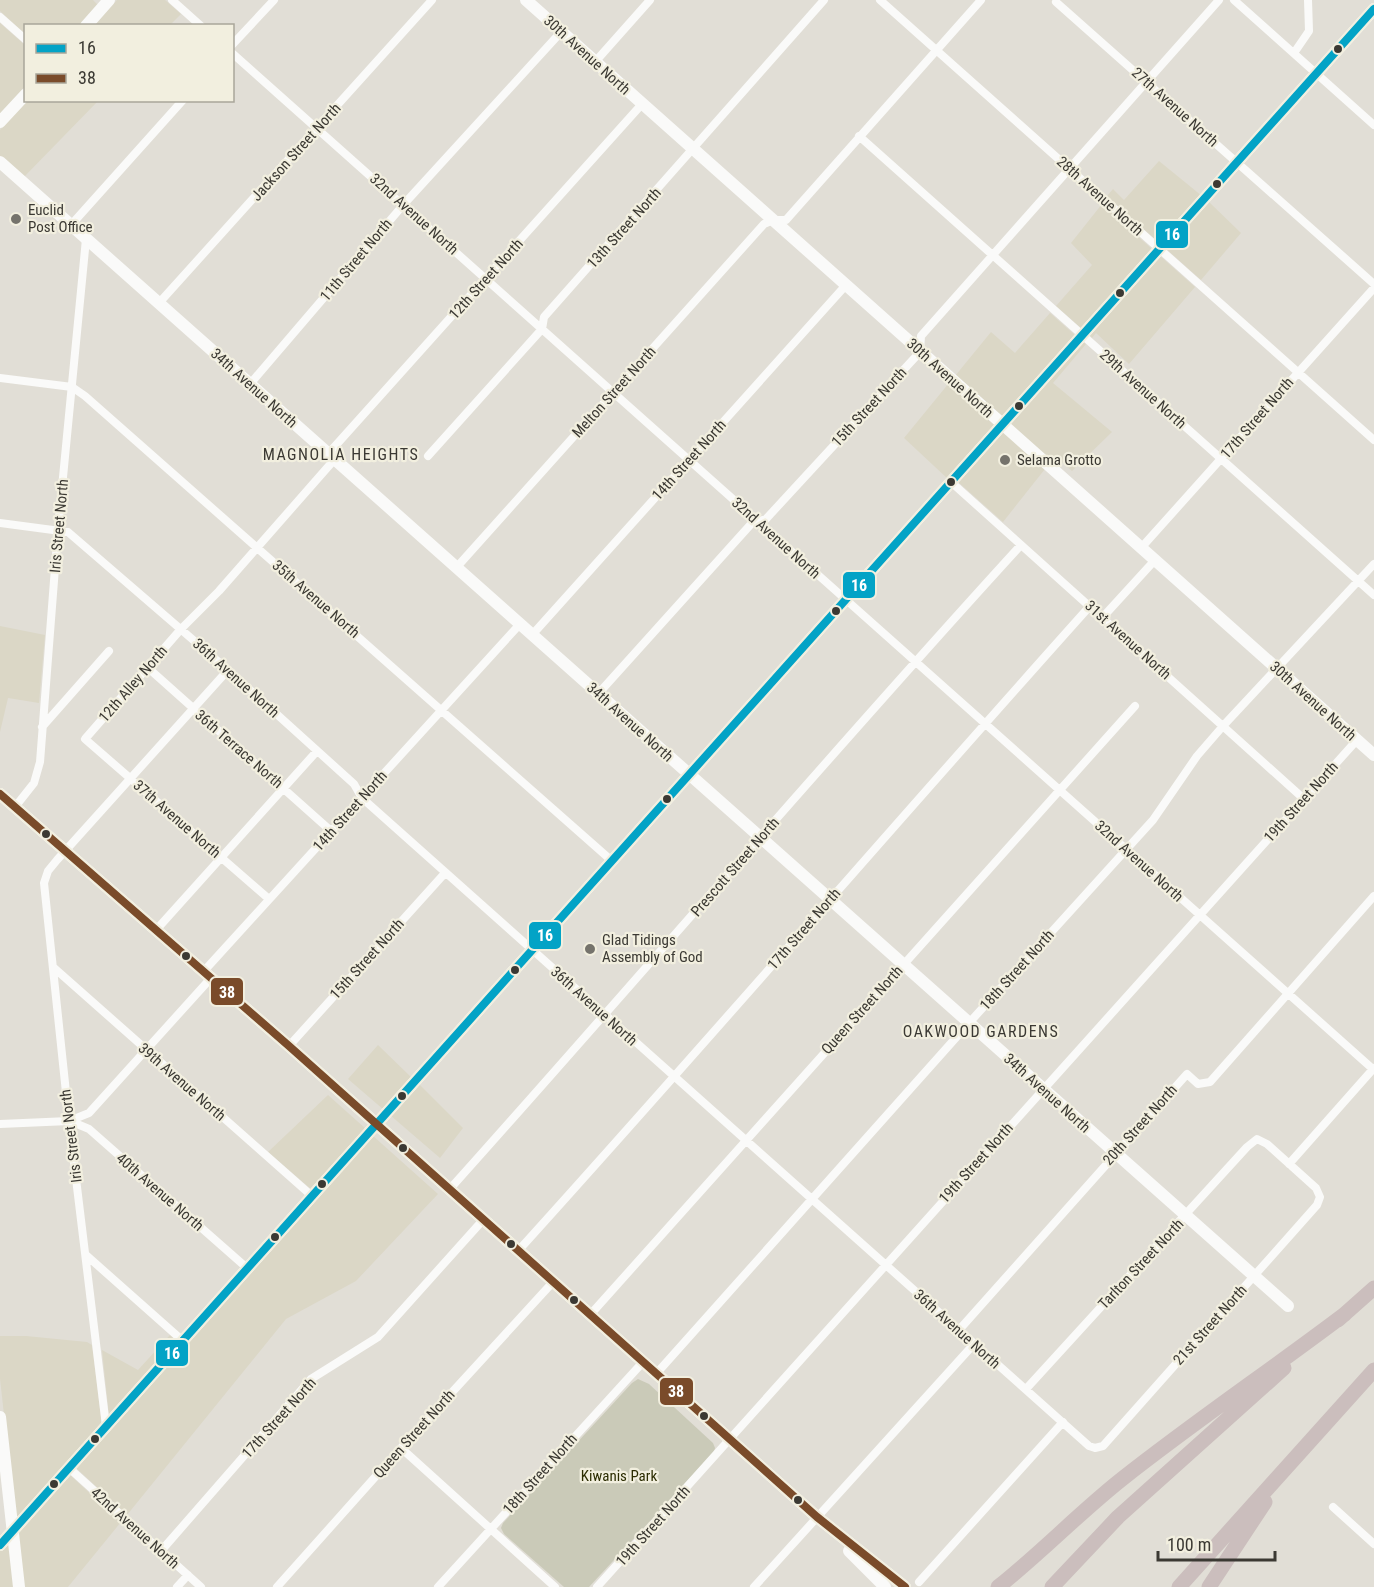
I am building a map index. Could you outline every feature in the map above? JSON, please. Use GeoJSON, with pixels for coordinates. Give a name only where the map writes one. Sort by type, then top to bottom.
{"type":"FeatureCollection","features":[{"type":"Feature","properties":{"kind":"highway"},"geometry":{"type":"LineString","coordinates":[[1052,1587],[1151,1486],[1374,1288]]}},
{"type":"Feature","properties":{"kind":"highway"},"geometry":{"type":"LineString","coordinates":[[998,1587],[1122,1479],[1231,1396],[1345,1314]]}},
{"type":"Feature","properties":{"kind":"highway"},"geometry":{"type":"LineString","coordinates":[[1179,1587],[1374,1370]]}},
{"type":"Feature","properties":{"kind":"highway"},"geometry":{"type":"LineString","coordinates":[[1209,1587],[1288,1466]]}},
{"type":"Feature","properties":{"kind":"highway"},"geometry":{"type":"LineString","coordinates":[[1005,1587],[1020,1569]]}},
{"type":"Feature","properties":{"kind":"street"},"geometry":{"type":"LineString","coordinates":[[172,0],[199,24]]}},
{"type":"Feature","properties":{"kind":"street"},"geometry":{"type":"LineString","coordinates":[[234,43],[274,0]]}},
{"type":"Feature","properties":{"kind":"street","name":"Jackson Street North"},"geometry":{"type":"LineString","coordinates":[[159,303],[432,0]]}},
{"type":"Feature","properties":{"kind":"street","name":"30th Avenue North"},"geometry":{"type":"LineString","coordinates":[[526,0],[1374,755]]}},
{"type":"Feature","properties":{"kind":"street"},"geometry":{"type":"LineString","coordinates":[[595,62],[650,0]]}},
{"type":"Feature","properties":{"kind":"street","name":"13th Street North"},"geometry":{"type":"LineString","coordinates":[[428,456],[542,329],[544,317],[824,0]]}},
{"type":"Feature","properties":{"kind":"street","name":"28th Avenue North"},"geometry":{"type":"LineString","coordinates":[[880,0],[1374,440]]}},
{"type":"Feature","properties":{"kind":"street"},"geometry":{"type":"LineString","coordinates":[[773,220],[786,220],[981,0]]}},
{"type":"Feature","properties":{"kind":"street","name":"15th Street North"},"geometry":{"type":"LineString","coordinates":[[598,694],[752,523],[766,519],[920,351],[921,336],[1219,0]]}},
{"type":"Feature","properties":{"kind":"street"},"geometry":{"type":"LineString","coordinates":[[1234,0],[1374,125]]}},
{"type":"Feature","properties":{"kind":"street"},"geometry":{"type":"LineString","coordinates":[[1294,53],[1308,36],[1308,0]]}},
{"type":"Feature","properties":{"kind":"street"},"geometry":{"type":"LineString","coordinates":[[88,24],[105,2]]}},
{"type":"Feature","properties":{"kind":"street","name":"27th Avenue North"},"geometry":{"type":"LineString","coordinates":[[1056,2],[1374,286]]}},
{"type":"Feature","properties":{"kind":"street"},"geometry":{"type":"LineString","coordinates":[[0,1545],[1374,9]]}},
{"type":"Feature","properties":{"kind":"street"},"geometry":{"type":"LineString","coordinates":[[0,17],[24,38]]}},
{"type":"Feature","properties":{"kind":"street","name":"11th Street North"},"geometry":{"type":"LineString","coordinates":[[250,384],[404,204],[561,32]]}},
{"type":"Feature","properties":{"kind":"street","name":"32nd Avenue North"},"geometry":{"type":"LineString","coordinates":[[234,55],[1374,1069]]}},
{"type":"Feature","properties":{"kind":"street"},"geometry":{"type":"LineString","coordinates":[[0,122],[24,96]]}},
{"type":"Feature","properties":{"kind":"street"},"geometry":{"type":"LineString","coordinates":[[71,225],[181,102]]}},
{"type":"Feature","properties":{"kind":"street","name":"12th Street North"},"geometry":{"type":"LineString","coordinates":[[181,629],[257,548],[331,457],[642,104]]}},
{"type":"Feature","properties":{"kind":"street","name":"29th Avenue North"},"geometry":{"type":"LineString","coordinates":[[859,136],[1374,595]]}},
{"type":"Feature","properties":{"kind":"street","name":"34th Avenue North"},"geometry":{"type":"LineString","coordinates":[[0,162],[1288,1306]]}},
{"type":"Feature","properties":{"kind":"street","name":"Melton Street North"},"geometry":{"type":"LineString","coordinates":[[456,568],[764,224],[773,220]]}},
{"type":"Feature","properties":{"kind":"street","name":"Iris Street North"},"geometry":{"type":"LineString","coordinates":[[15,807],[34,783],[40,762],[58,529],[86,239]]}},
{"type":"Feature","properties":{"kind":"street","name":"14th Street North"},"geometry":{"type":"LineString","coordinates":[[532,635],[846,285]]}},
{"type":"Feature","properties":{"kind":"street","name":"17th Street North"},"geometry":{"type":"LineString","coordinates":[[1141,548],[1374,286]]}},
{"type":"Feature","properties":{"kind":"street"},"geometry":{"type":"LineString","coordinates":[[0,378],[72,387]]}},
{"type":"Feature","properties":{"kind":"street","name":"35th Avenue North"},"geometry":{"type":"LineString","coordinates":[[72,387],[85,396],[612,861]]}},
{"type":"Feature","properties":{"kind":"street","name":"31st Avenue North"},"geometry":{"type":"LineString","coordinates":[[951,482],[1304,799]]}},
{"type":"Feature","properties":{"kind":"street","name":"36th Avenue North"},"geometry":{"type":"LineString","coordinates":[[0,523],[68,532],[228,670],[354,784],[362,798],[531,951],[1089,1446],[1095,1448]]}},
{"type":"Feature","properties":{"kind":"street","name":"Prescott Street North"},"geometry":{"type":"LineString","coordinates":[[449,1190],[605,1016],[915,661],[1021,545]]}},
{"type":"Feature","properties":{"kind":"street"},"geometry":{"type":"LineString","coordinates":[[1102,618],[1155,560]]}},
{"type":"Feature","properties":{"kind":"street","name":"18th Street North"},"geometry":{"type":"LineString","coordinates":[[656,1374],[969,1023],[1127,850],[1153,820],[1197,756],[1223,726],[1374,564]]}},
{"type":"Feature","properties":{"kind":"street","name":"17th Street North"},"geometry":{"type":"LineString","coordinates":[[518,1251],[674,1078],[829,899],[1090,606]]}},
{"type":"Feature","properties":{"kind":"street","name":"14th Street North"},"geometry":{"type":"LineString","coordinates":[[0,1124],[69,1121],[89,1113],[145,1050],[269,899],[520,624]]}},
{"type":"Feature","properties":{"kind":"street","name":"12th Alley North"},"geometry":{"type":"LineString","coordinates":[[85,739],[181,629]]}},
{"type":"Feature","properties":{"kind":"street"},"geometry":{"type":"LineString","coordinates":[[42,727],[109,651]]}},
{"type":"Feature","properties":{"kind":"street","name":"36th Terrace North"},"geometry":{"type":"LineString","coordinates":[[147,667],[331,831]]}},
{"type":"Feature","properties":{"kind":"street"},"geometry":{"type":"LineString","coordinates":[[64,851],[228,670]]}},
{"type":"Feature","properties":{"kind":"street","name":"Queen Street North"},"geometry":{"type":"LineString","coordinates":[[590,1315],[1135,706]]}},
{"type":"Feature","properties":{"kind":"street","name":"37th Avenue North"},"geometry":{"type":"LineString","coordinates":[[85,739],[269,899]]}},
{"type":"Feature","properties":{"kind":"street","name":"19th Street North"},"geometry":{"type":"LineString","coordinates":[[597,1587],[1357,740]]}},
{"type":"Feature","properties":{"kind":"street"},"geometry":{"type":"LineString","coordinates":[[157,929],[317,751]]}},
{"type":"Feature","properties":{"kind":"street"},"geometry":{"type":"LineString","coordinates":[[0,794],[208,974],[817,1517],[905,1587]]}},
{"type":"Feature","properties":{"kind":"street","name":"Iris Street North"},"geometry":{"type":"LineString","coordinates":[[64,851],[48,871],[44,883],[69,1121],[106,1426]]}},
{"type":"Feature","properties":{"kind":"street","name":"15th Street North"},"geometry":{"type":"LineString","coordinates":[[289,1046],[445,873]]}},
{"type":"Feature","properties":{"kind":"street","name":"20th Street North"},"geometry":{"type":"LineString","coordinates":[[959,1330],[1187,1074],[1198,1084],[1210,1082],[1374,896]]}},
{"type":"Feature","properties":{"kind":"street","name":"39th Avenue North"},"geometry":{"type":"LineString","coordinates":[[53,967],[312,1196]]}},
{"type":"Feature","properties":{"kind":"street"},"geometry":{"type":"LineString","coordinates":[[1289,1164],[1374,1069]]}},
{"type":"Feature","properties":{"kind":"street","name":"40th Avenue North"},"geometry":{"type":"LineString","coordinates":[[69,1121],[89,1129],[248,1268]]}},
{"type":"Feature","properties":{"kind":"street","name":"Tarlton Street North"},"geometry":{"type":"LineString","coordinates":[[1026,1389],[1247,1147],[1257,1139],[1267,1144],[1289,1164]]}},
{"type":"Feature","properties":{"kind":"street","name":"21st Street North"},"geometry":{"type":"LineString","coordinates":[[1095,1448],[1103,1446],[1317,1205],[1320,1197],[1316,1188],[1289,1164]]}},
{"type":"Feature","properties":{"kind":"street","name":"17th Street North"},"geometry":{"type":"LineString","coordinates":[[161,1551],[311,1379],[378,1338],[483,1220]]}},
{"type":"Feature","properties":{"kind":"street"},"geometry":{"type":"LineString","coordinates":[[86,1255],[183,1341]]}},
{"type":"Feature","properties":{"kind":"street","name":"Queen Street North"},"geometry":{"type":"LineString","coordinates":[[277,1587],[553,1282]]}},
{"type":"Feature","properties":{"kind":"street"},"geometry":{"type":"LineString","coordinates":[[754,1587],[974,1344]]}},
{"type":"Feature","properties":{"kind":"street","name":"18th Street North"},"geometry":{"type":"LineString","coordinates":[[438,1587],[643,1362]]}},
{"type":"Feature","properties":{"kind":"street"},"geometry":{"type":"LineString","coordinates":[[0,1417],[19,1587]]}},
{"type":"Feature","properties":{"kind":"street"},"geometry":{"type":"LineString","coordinates":[[919,1582],[1063,1422]]}},
{"type":"Feature","properties":{"kind":"street"},"geometry":{"type":"LineString","coordinates":[[401,1448],[555,1587]]}},
{"type":"Feature","properties":{"kind":"street","name":"42nd Avenue North"},"geometry":{"type":"LineString","coordinates":[[69,1468],[201,1587]]}},
{"type":"Feature","properties":{"kind":"street"},"geometry":{"type":"LineString","coordinates":[[1333,1506],[1374,1544]]}},
{"type":"Feature","properties":{"kind":"street"},"geometry":{"type":"LineString","coordinates":[[817,1517],[885,1587]]}},
{"type":"Feature","properties":{"kind":"street"},"geometry":{"type":"LineString","coordinates":[[177,1587],[188,1575]]}},
{"type":"Feature","properties":{"kind":"shaded area"},"geometry":{"type":"Polygon","coordinates":[[[0,0],[93,0],[100,7],[84,24],[24,24],[24,33],[0,11],[0,0]]]}},
{"type":"Feature","properties":{"kind":"shaded area"},"geometry":{"type":"Polygon","coordinates":[[[117,0],[165,0],[181,14],[171,24],[96,24],[117,0]]]}},
{"type":"Feature","properties":{"kind":"shaded area"},"geometry":{"type":"Polygon","coordinates":[[[0,23],[24,44],[24,91],[0,118],[0,23]]]}},
{"type":"Feature","properties":{"kind":"shaded area"},"geometry":{"type":"Polygon","coordinates":[[[26,102],[97,102],[24,177],[0,156],[0,130],[26,102]]]}},
{"type":"Feature","properties":{"kind":"shaded area"},"geometry":{"type":"Polygon","coordinates":[[[1159,161],[1202,196],[1159,243],[1107,196],[1113,189],[1124,200],[1159,161]]]}},
{"type":"Feature","properties":{"kind":"shaded area"},"geometry":{"type":"Polygon","coordinates":[[[1208,201],[1241,233],[1201,280],[1165,248],[1208,201]]]}},
{"type":"Feature","properties":{"kind":"shaded area"},"geometry":{"type":"Polygon","coordinates":[[[1102,204],[1153,250],[1082,329],[1056,306],[1092,265],[1071,243],[1102,204]]]}},
{"type":"Feature","properties":{"kind":"shaded area"},"geometry":{"type":"Polygon","coordinates":[[[1159,255],[1195,287],[1129,364],[1096,333],[1092,338],[1088,334],[1159,255]]]}},
{"type":"Feature","properties":{"kind":"shaded area"},"geometry":{"type":"Polygon","coordinates":[[[1050,313],[1076,336],[1002,418],[955,376],[991,332],[1015,353],[1050,313]]]}},
{"type":"Feature","properties":{"kind":"shaded area"},"geometry":{"type":"Polygon","coordinates":[[[1082,341],[1086,344],[1053,383],[1112,432],[1072,471],[1055,456],[1051,461],[1008,424],[1082,341]]]}},
{"type":"Feature","properties":{"kind":"shaded area"},"geometry":{"type":"Polygon","coordinates":[[[949,383],[996,425],[948,479],[904,438],[949,383]]]}},
{"type":"Feature","properties":{"kind":"shaded area"},"geometry":{"type":"Polygon","coordinates":[[[1002,430],[1045,469],[1003,522],[957,481],[1002,430]]]}},
{"type":"Feature","properties":{"kind":"shaded area"},"geometry":{"type":"Polygon","coordinates":[[[0,626],[45,635],[39,703],[8,698],[0,732],[0,626]]]}},
{"type":"Feature","properties":{"kind":"shaded area"},"geometry":{"type":"Polygon","coordinates":[[[378,1045],[412,1078],[384,1110],[348,1079],[378,1045]]]}},
{"type":"Feature","properties":{"kind":"shaded area"},"geometry":{"type":"Polygon","coordinates":[[[418,1083],[463,1128],[440,1158],[390,1115],[418,1083]]]}},
{"type":"Feature","properties":{"kind":"shaded area"},"geometry":{"type":"Polygon","coordinates":[[[328,1095],[366,1129],[312,1190],[268,1152],[328,1095]]]}},
{"type":"Feature","properties":{"kind":"shaded area"},"geometry":{"type":"Polygon","coordinates":[[[372,1135],[438,1194],[356,1281],[286,1319],[127,1515],[75,1467],[372,1135]]]}},
{"type":"Feature","properties":{"kind":"shaded area"},"geometry":{"type":"Polygon","coordinates":[[[170,1335],[177,1341],[109,1416],[102,1350],[138,1370],[170,1335]]]}},
{"type":"Feature","properties":{"kind":"shaded area"},"geometry":{"type":"Polygon","coordinates":[[[0,1336],[26,1336],[87,1342],[92,1345],[102,1425],[16,1521],[0,1379],[0,1336]]]}},
{"type":"Feature","properties":{"kind":"shaded area"},"geometry":{"type":"Polygon","coordinates":[[[69,1474],[121,1522],[68,1587],[23,1587],[17,1531],[69,1474]]]}},
{"type":"Feature","properties":{"kind":"shaded area"},"geometry":{"type":"Polygon","coordinates":[[[10,1540],[14,1587],[0,1587],[0,1551],[10,1540]]]}},
{"type":"Feature","properties":{"kind":"green space","name":"Kiwanis Park"},"geometry":{"type":"Polygon","coordinates":[[[638,1379],[649,1384],[713,1443],[714,1452],[589,1587],[564,1587],[504,1534],[501,1528],[503,1523],[638,1379]]]}},
{"type":"Feature","properties":{"kind":"transit line","name":"16"},"geometry":{"type":"LineString","coordinates":[[0,1545],[1374,9]]}},
{"type":"Feature","properties":{"kind":"transit line","name":"38"},"geometry":{"type":"LineString","coordinates":[[0,794],[289,1046],[817,1517],[905,1587]]}},
{"type":"Feature","properties":{"kind":"place","name":"Euclid Post Office"},"geometry":{"type":"Point","coordinates":[16,219]}},
{"type":"Feature","properties":{"kind":"place","name":"Selama Grotto"},"geometry":{"type":"Point","coordinates":[1005,460]}},
{"type":"Feature","properties":{"kind":"place","name":"Glad Tidings Assembly of God"},"geometry":{"type":"Point","coordinates":[590,949]}},
{"type":"Feature","properties":{"kind":"district","name":"MAGNOLIA HEIGHTS"},"geometry":{"type":"Point","coordinates":[341,454]}},
{"type":"Feature","properties":{"kind":"district","name":"OAKWOOD GARDENS"},"geometry":{"type":"Point","coordinates":[981,1031]}}]}
